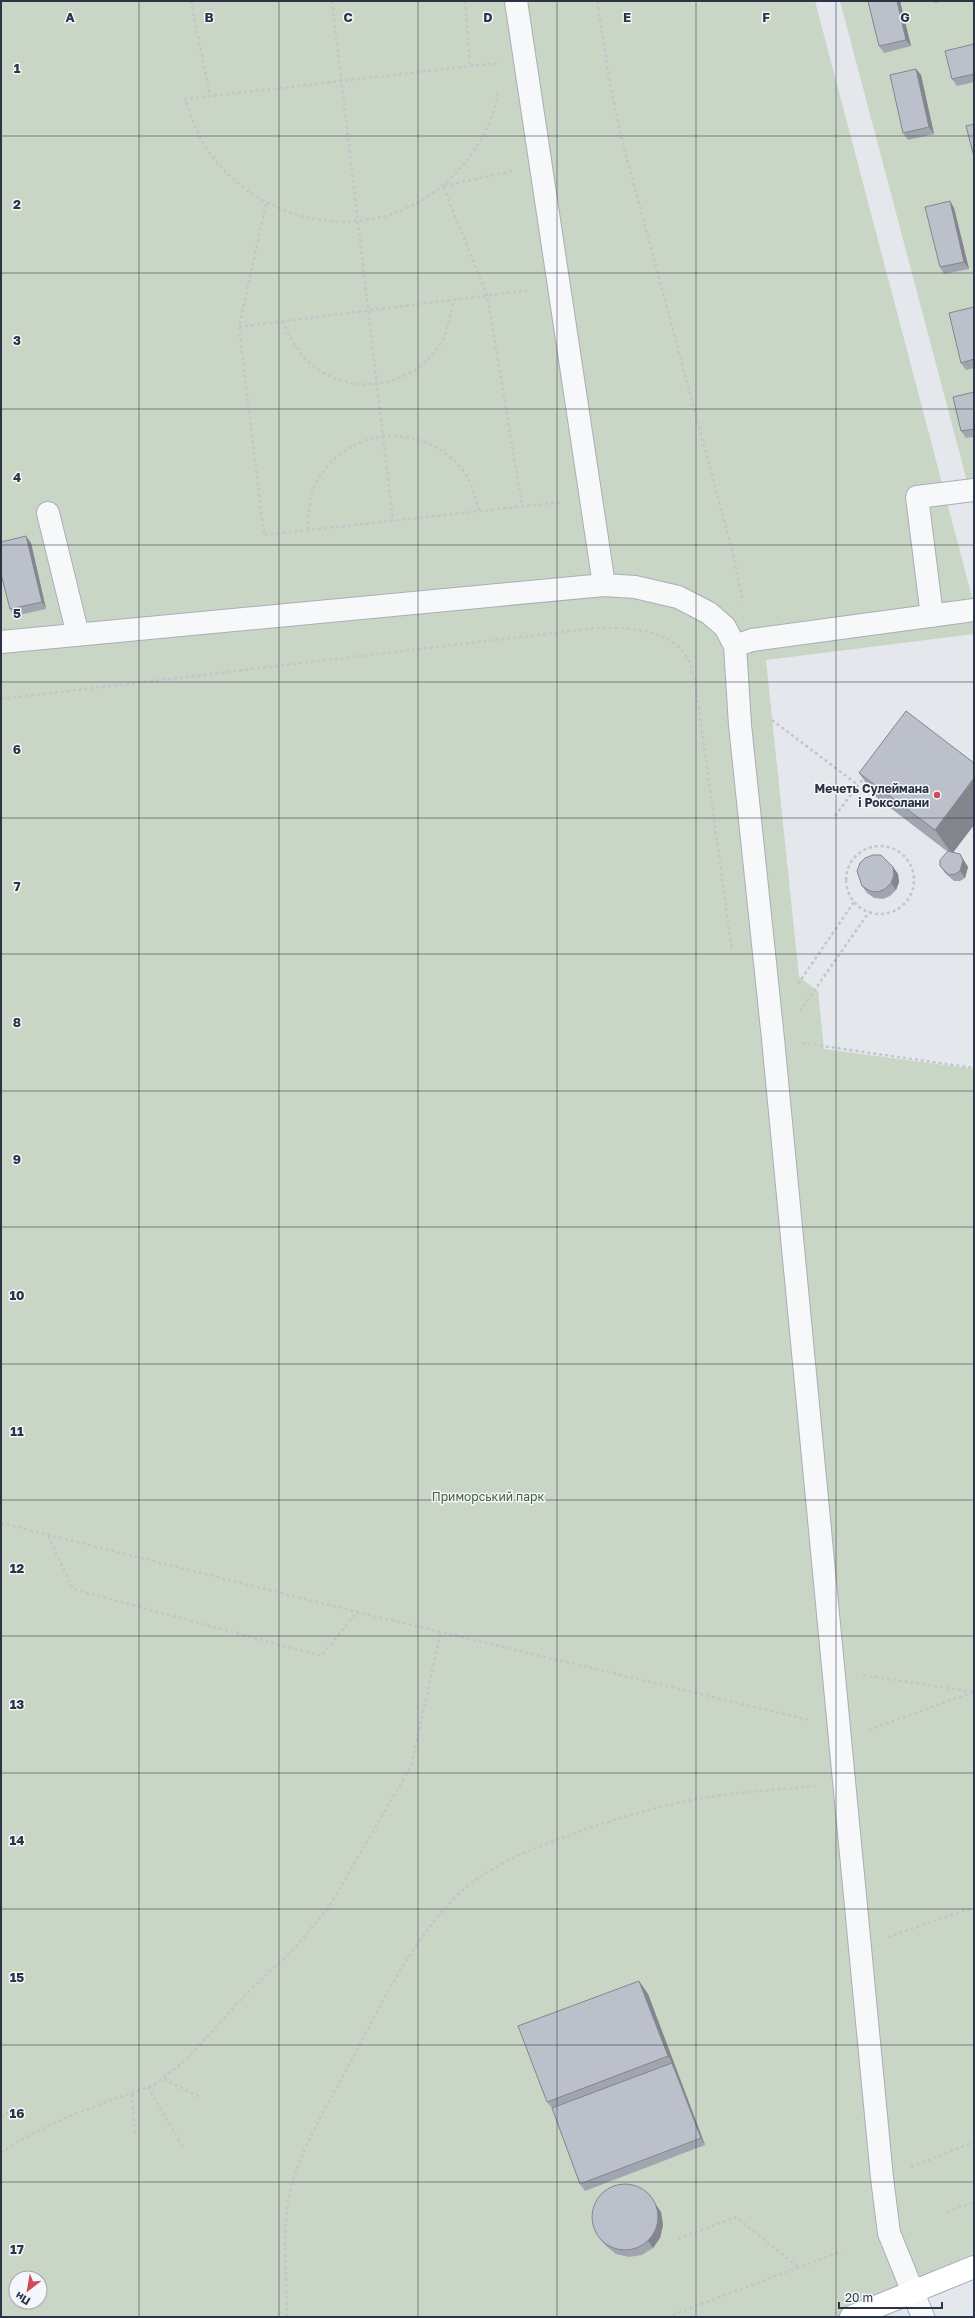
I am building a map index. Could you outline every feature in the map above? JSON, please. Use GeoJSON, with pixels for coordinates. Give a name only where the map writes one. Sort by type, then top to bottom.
{"type":"FeatureCollection","features":[{"type":"Feature","properties":{"kind":"main road"},"geometry":{"type":"LineString","coordinates":[[851,2317],[974,2267]]}},
{"type":"Feature","properties":{"kind":"street"},"geometry":{"type":"LineString","coordinates":[[516,1],[592,498],[604,586]]}},
{"type":"Feature","properties":{"kind":"street"},"geometry":{"type":"LineString","coordinates":[[932,616],[917,497],[974,490]]}},
{"type":"Feature","properties":{"kind":"street"},"geometry":{"type":"LineString","coordinates":[[48,513],[78,635]]}},
{"type":"Feature","properties":{"kind":"street"},"geometry":{"type":"LineString","coordinates":[[1,642],[604,586],[636,587],[678,598],[709,613],[744,643],[974,610]]}},
{"type":"Feature","properties":{"kind":"street"},"geometry":{"type":"LineString","coordinates":[[744,643],[740,725],[773,1039],[882,2178],[890,2233],[923,2317]]}},
{"type":"Feature","properties":{"kind":"path"},"geometry":{"type":"LineString","coordinates":[[191,1],[210,96]]}},
{"type":"Feature","properties":{"kind":"path"},"geometry":{"type":"LineString","coordinates":[[332,1],[393,521]]}},
{"type":"Feature","properties":{"kind":"path"},"geometry":{"type":"LineString","coordinates":[[465,1],[470,66]]}},
{"type":"Feature","properties":{"kind":"path"},"geometry":{"type":"LineString","coordinates":[[597,1],[610,84],[621,136],[732,550],[744,643]]}},
{"type":"Feature","properties":{"kind":"path"},"geometry":{"type":"LineString","coordinates":[[499,83],[497,97],[486,131],[468,161],[443,186],[417,204],[388,216],[358,221],[327,222],[296,216],[266,204],[238,185],[214,160],[197,131],[185,99],[525,59]]}},
{"type":"Feature","properties":{"kind":"path"},"geometry":{"type":"LineString","coordinates":[[443,186],[541,164]]}},
{"type":"Feature","properties":{"kind":"path"},"geometry":{"type":"LineString","coordinates":[[443,186],[487,295],[522,506]]}},
{"type":"Feature","properties":{"kind":"path"},"geometry":{"type":"LineString","coordinates":[[266,204],[239,327],[264,535],[592,498]]}},
{"type":"Feature","properties":{"kind":"path"},"geometry":{"type":"LineString","coordinates":[[239,327],[560,286]]}},
{"type":"Feature","properties":{"kind":"path"},"geometry":{"type":"LineString","coordinates":[[283,321],[291,341],[303,357],[319,370],[344,381],[357,384],[377,384],[397,379],[416,370],[431,356],[443,340],[450,320],[453,300]]}},
{"type":"Feature","properties":{"kind":"path"},"geometry":{"type":"LineString","coordinates":[[308,530],[308,508],[315,486],[326,467],[342,452],[362,441],[383,436],[406,436],[427,442],[446,454],[462,470],[470,482],[479,510]]}},
{"type":"Feature","properties":{"kind":"path"},"geometry":{"type":"LineString","coordinates":[[1,699],[595,628],[630,628],[654,634],[668,640],[683,652],[695,680],[733,957]]}},
{"type":"Feature","properties":{"kind":"path"},"geometry":{"type":"LineString","coordinates":[[772,720],[858,785]]}},
{"type":"Feature","properties":{"kind":"path"},"geometry":{"type":"LineString","coordinates":[[834,816],[867,773]]}},
{"type":"Feature","properties":{"kind":"path"},"geometry":{"type":"LineString","coordinates":[[876,846],[892,848],[906,857],[914,872],[914,880],[910,896],[906,903],[892,912],[876,914],[869,912],[854,902],[847,888],[846,880],[850,864],[861,852],[876,846]]}},
{"type":"Feature","properties":{"kind":"path"},"geometry":{"type":"LineString","coordinates":[[769,999],[792,993],[854,902]]}},
{"type":"Feature","properties":{"kind":"path"},"geometry":{"type":"LineString","coordinates":[[802,1010],[869,912]]}},
{"type":"Feature","properties":{"kind":"path"},"geometry":{"type":"LineString","coordinates":[[773,1039],[974,1068]]}},
{"type":"Feature","properties":{"kind":"path"},"geometry":{"type":"LineString","coordinates":[[1,1523],[357,1612],[807,1720],[839,1734],[974,1692]]}},
{"type":"Feature","properties":{"kind":"path"},"geometry":{"type":"LineString","coordinates":[[48,1535],[73,1589],[321,1656],[357,1612]]}},
{"type":"Feature","properties":{"kind":"path"},"geometry":{"type":"LineString","coordinates":[[1,2153],[13,2144],[49,2126],[132,2094],[163,2079],[186,2060],[245,1995],[294,1949],[329,1907],[411,1766],[441,1631]]}},
{"type":"Feature","properties":{"kind":"path"},"geometry":{"type":"LineString","coordinates":[[833,1671],[974,1692]]}},
{"type":"Feature","properties":{"kind":"path"},"geometry":{"type":"LineString","coordinates":[[806,1712],[807,1720]]}},
{"type":"Feature","properties":{"kind":"path"},"geometry":{"type":"LineString","coordinates":[[287,2317],[286,2230],[288,2201],[299,2165],[397,1975],[420,1939],[446,1906],[469,1884],[493,1868],[526,1852],[584,1830],[656,1808],[740,1793],[845,1784]]}},
{"type":"Feature","properties":{"kind":"path"},"geometry":{"type":"LineString","coordinates":[[861,1947],[974,1907]]}},
{"type":"Feature","properties":{"kind":"path"},"geometry":{"type":"LineString","coordinates":[[163,2079],[202,2098]]}},
{"type":"Feature","properties":{"kind":"path"},"geometry":{"type":"LineString","coordinates":[[148,2087],[182,2146]]}},
{"type":"Feature","properties":{"kind":"path"},"geometry":{"type":"LineString","coordinates":[[132,2094],[136,2134]]}},
{"type":"Feature","properties":{"kind":"path"},"geometry":{"type":"LineString","coordinates":[[1,2118],[12,2111]]}},
{"type":"Feature","properties":{"kind":"path"},"geometry":{"type":"LineString","coordinates":[[882,2178],[974,2142]]}},
{"type":"Feature","properties":{"kind":"path"},"geometry":{"type":"LineString","coordinates":[[947,2212],[974,2202]]}},
{"type":"Feature","properties":{"kind":"path"},"geometry":{"type":"LineString","coordinates":[[678,2239],[736,2217],[798,2268]]}},
{"type":"Feature","properties":{"kind":"path"},"geometry":{"type":"LineString","coordinates":[[666,2317],[842,2251]]}},
{"type":"Feature","properties":{"kind":"green space","name":"Приморський парк"},"geometry":{"type":"Polygon","coordinates":[[[1,1],[815,1],[972,597],[974,598],[974,634],[766,660],[799,977],[818,991],[824,1049],[974,1069],[974,2266],[837,2317],[1,2317],[1,1]]]}},
{"type":"Feature","properties":{"kind":"green space"},"geometry":{"type":"Polygon","coordinates":[[[840,1],[974,1],[974,505],[973,504],[840,1]]]}},
{"type":"Feature","properties":{"kind":"building"},"geometry":{"type":"Polygon","coordinates":[[[868,1],[897,1],[906,40],[879,46],[868,1]]]}},
{"type":"Feature","properties":{"kind":"building"},"geometry":{"type":"Polygon","coordinates":[[[974,44],[974,74],[952,79],[945,51],[974,44]]]}},
{"type":"Feature","properties":{"kind":"building"},"geometry":{"type":"Polygon","coordinates":[[[916,69],[929,127],[903,133],[890,75],[916,69]]]}},
{"type":"Feature","properties":{"kind":"building"},"geometry":{"type":"Polygon","coordinates":[[[974,124],[974,157],[966,126],[974,124]]]}},
{"type":"Feature","properties":{"kind":"building"},"geometry":{"type":"Polygon","coordinates":[[[950,201],[964,262],[940,267],[925,207],[950,201]]]}},
{"type":"Feature","properties":{"kind":"building"},"geometry":{"type":"Polygon","coordinates":[[[974,307],[974,359],[961,363],[949,313],[974,307]]]}},
{"type":"Feature","properties":{"kind":"building"},"geometry":{"type":"Polygon","coordinates":[[[974,392],[974,429],[961,431],[953,397],[974,392]]]}},
{"type":"Feature","properties":{"kind":"building"},"geometry":{"type":"Polygon","coordinates":[[[26,536],[42,602],[10,609],[1,574],[1,542],[26,536]]]}},
{"type":"Feature","properties":{"kind":"building"},"geometry":{"type":"Polygon","coordinates":[[[906,711],[974,763],[974,778],[935,830],[859,773],[906,711]]]}},
{"type":"Feature","properties":{"kind":"building"},"geometry":{"type":"Polygon","coordinates":[[[948,851],[960,854],[963,860],[960,871],[955,874],[949,875],[940,866],[940,860],[948,851]]]}},
{"type":"Feature","properties":{"kind":"building"},"geometry":{"type":"Polygon","coordinates":[[[873,855],[881,855],[893,867],[894,875],[891,883],[885,889],[878,892],[870,891],[862,886],[857,871],[860,863],[865,858],[873,855]]]}},
{"type":"Feature","properties":{"kind":"building"},"geometry":{"type":"Polygon","coordinates":[[[639,1981],[668,2056],[547,2102],[518,2026],[639,1981]]]}},
{"type":"Feature","properties":{"kind":"building"},"geometry":{"type":"Polygon","coordinates":[[[672,2063],[701,2138],[580,2184],[552,2108],[672,2063]]]}},
{"type":"Feature","properties":{"kind":"building"},"geometry":{"type":"Polygon","coordinates":[[[625,2184],[638,2187],[648,2194],[655,2204],[658,2217],[655,2230],[648,2240],[638,2247],[625,2250],[612,2247],[602,2240],[595,2230],[592,2217],[595,2204],[602,2194],[612,2187],[625,2184]]]}},
{"type":"Feature","properties":{"kind":"place","name":"Мечеть Сулеймана і Роксолани"},"geometry":{"type":"Point","coordinates":[937,795]}}]}
